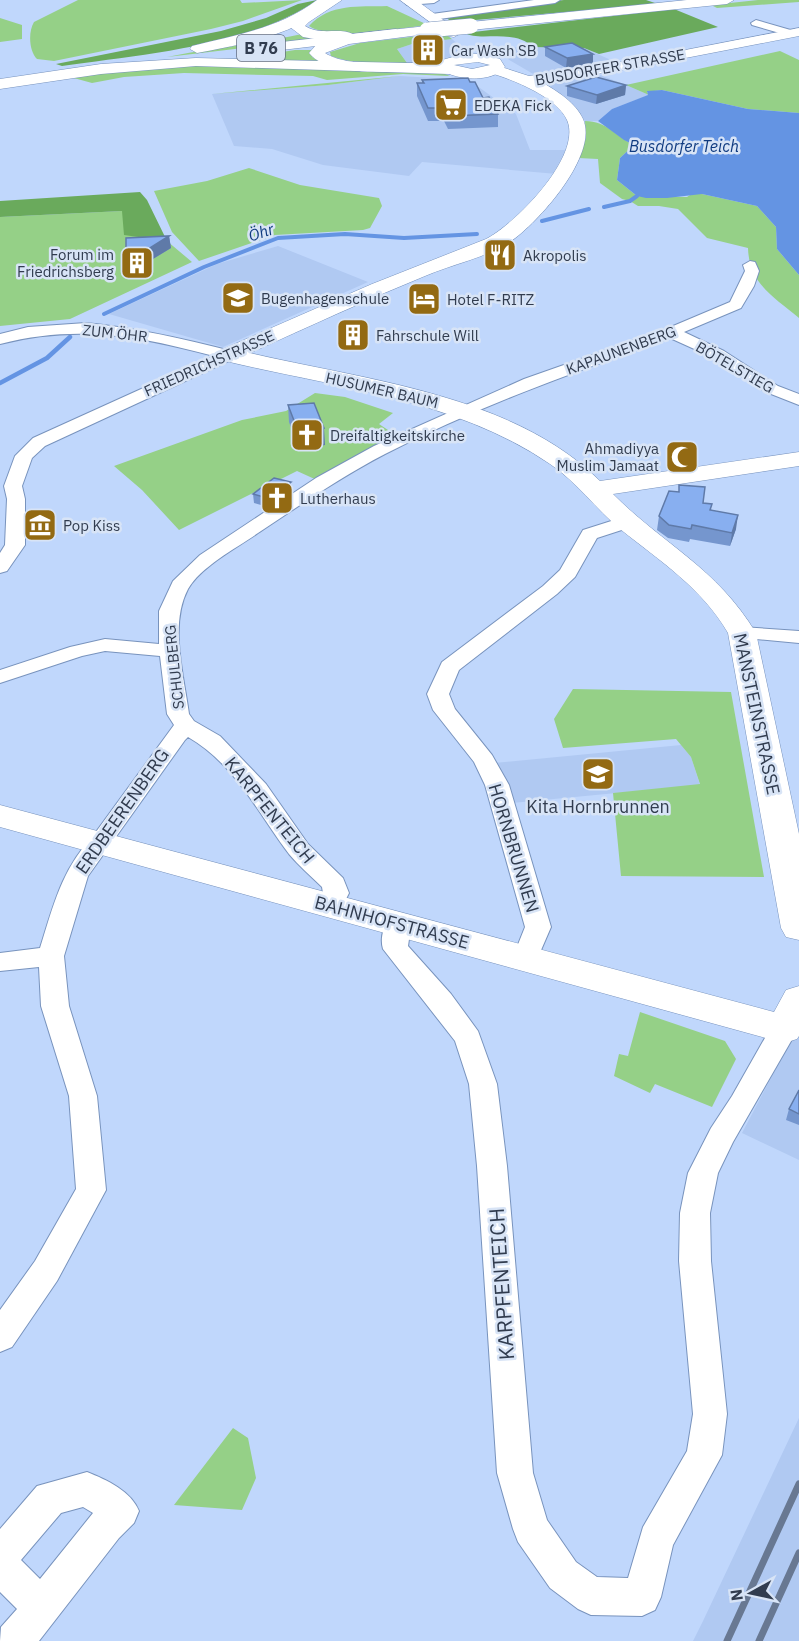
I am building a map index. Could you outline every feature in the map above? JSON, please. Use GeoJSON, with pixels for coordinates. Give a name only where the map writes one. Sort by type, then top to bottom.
{"type":"FeatureCollection","features":[{"type":"Feature","properties":{"kind":"main road"},"geometry":{"type":"LineString","coordinates":[[98,68],[185,52],[255,34],[299,17],[325,0]]}},
{"type":"Feature","properties":{"kind":"main road"},"geometry":{"type":"LineString","coordinates":[[335,0],[298,23],[300,30],[326,36],[396,33]]}},
{"type":"Feature","properties":{"kind":"main road"},"geometry":{"type":"LineString","coordinates":[[419,12],[471,26],[727,0]]}},
{"type":"Feature","properties":{"kind":"main road"},"geometry":{"type":"LineString","coordinates":[[419,12],[396,33],[329,44],[317,50],[316,53],[321,59],[348,65],[448,66],[468,48]]}},
{"type":"Feature","properties":{"kind":"main road"},"geometry":{"type":"LineString","coordinates":[[419,12],[468,48],[495,62],[498,67],[495,70]]}},
{"type":"Feature","properties":{"kind":"main road","name":"B 76"},"geometry":{"type":"LineString","coordinates":[[0,82],[125,64],[396,33]]}},
{"type":"Feature","properties":{"kind":"main road","name":"BUSDORFER STRASSE"},"geometry":{"type":"LineString","coordinates":[[528,81],[639,63],[791,33]]}},
{"type":"Feature","properties":{"kind":"main road"},"geometry":{"type":"LineString","coordinates":[[98,68],[213,62],[448,66],[473,73],[495,70],[528,81]]}},
{"type":"Feature","properties":{"kind":"main road","name":"BUSDORFER STRASSE"},"geometry":{"type":"LineString","coordinates":[[509,234],[549,194],[572,155],[579,136],[579,124],[572,113],[528,81]]}},
{"type":"Feature","properties":{"kind":"main road","name":"FRIEDRICHSTRASSE"},"geometry":{"type":"LineString","coordinates":[[229,354],[509,234]]}},
{"type":"Feature","properties":{"kind":"main road","name":"HUSUMER BAUM"},"geometry":{"type":"LineString","coordinates":[[229,354],[413,395],[466,412],[511,432],[559,458],[594,489]]}},
{"type":"Feature","properties":{"kind":"main road"},"geometry":{"type":"LineString","coordinates":[[594,489],[799,459]]}},
{"type":"Feature","properties":{"kind":"main road","name":"MANSTEINSTRASSE"},"geometry":{"type":"LineString","coordinates":[[594,489],[627,522],[671,554],[717,595],[742,633],[799,928]]}},
{"type":"Feature","properties":{"kind":"main road","name":"BAHNHOFSTRASSE"},"geometry":{"type":"LineString","coordinates":[[0,816],[102,842],[398,925],[526,957],[791,1015]]}},
{"type":"Feature","properties":{"kind":"street"},"geometry":{"type":"LineString","coordinates":[[419,12],[434,0]]}},
{"type":"Feature","properties":{"kind":"street"},"geometry":{"type":"LineString","coordinates":[[419,12],[555,0]]}},
{"type":"Feature","properties":{"kind":"street"},"geometry":{"type":"LineString","coordinates":[[756,23],[791,33]]}},
{"type":"Feature","properties":{"kind":"street","name":"KAPAUNENBERG"},"geometry":{"type":"LineString","coordinates":[[466,412],[530,382],[671,332],[736,305],[747,286],[752,271],[750,265]]}},
{"type":"Feature","properties":{"kind":"street","name":"ZUM ÖHR"},"geometry":{"type":"LineString","coordinates":[[0,339],[15,334],[44,330],[103,330],[157,337],[229,354]]}},
{"type":"Feature","properties":{"kind":"street","name":"BÖTELSTIEG"},"geometry":{"type":"LineString","coordinates":[[671,332],[718,354],[772,389],[799,400]]}},
{"type":"Feature","properties":{"kind":"street","name":"FRIEDRICHSTRASSE"},"geometry":{"type":"LineString","coordinates":[[0,567],[15,545],[13,486],[24,456],[39,442],[229,354]]}},
{"type":"Feature","properties":{"kind":"street","name":"SCHULBERG"},"geometry":{"type":"LineString","coordinates":[[186,726],[178,714],[170,651],[169,611],[180,585],[207,559],[328,479],[380,450],[466,412]]}},
{"type":"Feature","properties":{"kind":"street","name":"HORNBRUNNEN"},"geometry":{"type":"LineString","coordinates":[[526,957],[538,927],[497,785],[484,760],[444,710],[438,694],[450,667],[550,590],[568,573],[590,534],[627,522]]}},
{"type":"Feature","properties":{"kind":"street"},"geometry":{"type":"LineString","coordinates":[[742,633],[799,637]]}},
{"type":"Feature","properties":{"kind":"street"},"geometry":{"type":"LineString","coordinates":[[0,677],[77,651],[105,645],[170,651]]}},
{"type":"Feature","properties":{"kind":"street","name":"ERDBEERENBERG"},"geometry":{"type":"LineString","coordinates":[[0,1337],[46,1271],[91,1190],[83,1096],[55,1006],[51,956],[76,876],[172,741],[186,726]]}},
{"type":"Feature","properties":{"kind":"street","name":"KARPFENTEICH"},"geometry":{"type":"LineString","coordinates":[[186,726],[212,741],[258,789],[299,850],[334,884],[336,893],[331,905]]}},
{"type":"Feature","properties":{"kind":"street","name":"KARPFENTEICH"},"geometry":{"type":"LineString","coordinates":[[398,925],[394,942],[396,949],[441,1001],[468,1038],[483,1084],[492,1166],[515,1473],[531,1530],[563,1575],[591,1596],[642,1597],[656,1540],[704,1455],[710,1414],[695,1261],[695,1213],[703,1173],[721,1136],[742,1104],[791,1015]]}},
{"type":"Feature","properties":{"kind":"street"},"geometry":{"type":"LineString","coordinates":[[0,962],[51,956]]}},
{"type":"Feature","properties":{"kind":"street"},"geometry":{"type":"LineString","coordinates":[[0,1557],[50,1498],[87,1489],[121,1511],[106,1526],[15,1641]]}},
{"type":"Feature","properties":{"kind":"street"},"geometry":{"type":"LineString","coordinates":[[0,1566],[43,1608]]}},
{"type":"Feature","properties":{"kind":"shaded area"},"geometry":{"type":"Polygon","coordinates":[[[452,39],[460,46],[457,55],[434,61],[407,63],[397,49],[412,44],[452,39]]]}},
{"type":"Feature","properties":{"kind":"shaded area"},"geometry":{"type":"Polygon","coordinates":[[[564,46],[584,48],[620,64],[535,75],[489,48],[564,46]]]}},
{"type":"Feature","properties":{"kind":"shaded area"},"geometry":{"type":"Polygon","coordinates":[[[595,73],[649,95],[612,109],[598,121],[585,121],[577,110],[544,84],[549,80],[595,73]]]}},
{"type":"Feature","properties":{"kind":"shaded area"},"geometry":{"type":"Polygon","coordinates":[[[400,76],[469,80],[516,114],[530,150],[566,150],[557,174],[422,162],[409,176],[323,165],[272,149],[234,146],[212,94],[328,85],[400,76]]]}},
{"type":"Feature","properties":{"kind":"shaded area","name":"Bugenhagenschule"},"geometry":{"type":"Polygon","coordinates":[[[278,246],[368,282],[223,347],[109,314],[217,264],[278,246]]]}},
{"type":"Feature","properties":{"kind":"shaded area","name":"Kita Hornbrunnen"},"geometry":{"type":"Polygon","coordinates":[[[681,745],[691,757],[700,785],[512,803],[494,763],[681,745]]]}},
{"type":"Feature","properties":{"kind":"shaded area"},"geometry":{"type":"Polygon","coordinates":[[[799,1025],[799,1160],[742,1133],[799,1025]]]}},
{"type":"Feature","properties":{"kind":"shaded area"},"geometry":{"type":"Polygon","coordinates":[[[799,1418],[799,1641],[693,1641],[703,1621],[799,1418]]]}},
{"type":"Feature","properties":{"kind":"green space"},"geometry":{"type":"Polygon","coordinates":[[[78,0],[240,0],[242,3],[302,0],[243,21],[211,29],[54,61],[37,59],[30,41],[34,22],[78,0]]]}},
{"type":"Feature","properties":{"kind":"green space"},"geometry":{"type":"Polygon","coordinates":[[[317,0],[291,16],[228,38],[160,52],[62,66],[56,64],[221,31],[266,18],[298,4],[317,0]]]}},
{"type":"Feature","properties":{"kind":"green space"},"geometry":{"type":"Polygon","coordinates":[[[564,0],[646,0],[658,4],[452,22],[445,17],[512,6],[564,0]]]}},
{"type":"Feature","properties":{"kind":"green space"},"geometry":{"type":"Polygon","coordinates":[[[758,0],[799,0],[799,2],[717,8],[711,5],[758,0]]]}},
{"type":"Feature","properties":{"kind":"green space"},"geometry":{"type":"Polygon","coordinates":[[[387,6],[428,25],[350,34],[320,31],[309,26],[326,13],[336,10],[387,6]]]}},
{"type":"Feature","properties":{"kind":"green space"},"geometry":{"type":"Polygon","coordinates":[[[674,9],[718,27],[599,54],[584,48],[533,47],[516,38],[465,33],[674,9]]]}},
{"type":"Feature","properties":{"kind":"green space"},"geometry":{"type":"Polygon","coordinates":[[[0,18],[22,25],[22,39],[0,42],[0,18]]]}},
{"type":"Feature","properties":{"kind":"green space"},"geometry":{"type":"Polygon","coordinates":[[[444,33],[452,39],[412,44],[397,49],[407,63],[349,61],[331,56],[330,52],[360,43],[444,33]]]}},
{"type":"Feature","properties":{"kind":"green space"},"geometry":{"type":"Polygon","coordinates":[[[302,34],[327,38],[167,57],[268,41],[302,34]]]}},
{"type":"Feature","properties":{"kind":"green space"},"geometry":{"type":"Polygon","coordinates":[[[295,50],[312,50],[312,57],[330,64],[236,59],[295,50]]]}},
{"type":"Feature","properties":{"kind":"green space"},"geometry":{"type":"Polygon","coordinates":[[[780,51],[799,60],[799,113],[748,109],[662,90],[647,92],[649,95],[626,85],[780,51]]]}},
{"type":"Feature","properties":{"kind":"green space"},"geometry":{"type":"Polygon","coordinates":[[[225,65],[440,72],[450,76],[403,74],[327,80],[313,76],[184,73],[124,77],[92,83],[70,77],[158,66],[225,65]]]}},
{"type":"Feature","properties":{"kind":"green space"},"geometry":{"type":"Polygon","coordinates":[[[400,76],[328,85],[212,94],[400,76]]]}},
{"type":"Feature","properties":{"kind":"green space"},"geometry":{"type":"Polygon","coordinates":[[[585,121],[599,123],[634,145],[620,158],[617,180],[637,196],[687,197],[693,193],[757,206],[776,227],[777,249],[799,275],[799,318],[764,289],[753,271],[748,248],[707,238],[678,209],[638,206],[622,199],[600,183],[598,159],[578,158],[586,138],[585,121]]]}},
{"type":"Feature","properties":{"kind":"green space"},"geometry":{"type":"Polygon","coordinates":[[[249,168],[300,185],[379,198],[382,206],[370,228],[275,235],[199,261],[172,232],[154,191],[207,181],[249,168]]]}},
{"type":"Feature","properties":{"kind":"green space"},"geometry":{"type":"Polygon","coordinates":[[[140,192],[147,200],[167,241],[124,235],[122,211],[0,217],[0,201],[140,192]]]}},
{"type":"Feature","properties":{"kind":"green space"},"geometry":{"type":"Polygon","coordinates":[[[122,211],[167,241],[192,262],[70,319],[0,326],[0,217],[122,211]]]}},
{"type":"Feature","properties":{"kind":"green space"},"geometry":{"type":"Polygon","coordinates":[[[315,393],[345,397],[393,413],[379,424],[400,438],[319,481],[297,471],[179,530],[142,490],[114,466],[242,420],[286,411],[315,393]]]}},
{"type":"Feature","properties":{"kind":"green space"},"geometry":{"type":"Polygon","coordinates":[[[573,689],[731,692],[764,877],[621,876],[613,793],[700,784],[691,757],[676,739],[563,748],[554,719],[573,689]]]}},
{"type":"Feature","properties":{"kind":"green space"},"geometry":{"type":"Polygon","coordinates":[[[640,1012],[725,1041],[736,1059],[712,1107],[655,1084],[650,1093],[614,1076],[619,1054],[628,1056],[640,1012]]]}},
{"type":"Feature","properties":{"kind":"green space"},"geometry":{"type":"Polygon","coordinates":[[[233,1428],[248,1438],[256,1478],[242,1510],[174,1505],[233,1428]]]}},
{"type":"Feature","properties":{"kind":"water","name":"Busdorfer Teich"},"geometry":{"type":"Polygon","coordinates":[[[662,90],[748,109],[799,113],[799,275],[777,249],[776,227],[757,206],[702,194],[646,198],[637,196],[617,180],[620,158],[634,145],[598,121],[612,109],[648,95],[647,91],[662,90]]]}},
{"type":"Feature","properties":{"kind":"building"},"geometry":{"type":"Polygon","coordinates":[[[572,43],[593,54],[567,58],[545,47],[572,43]]]}},
{"type":"Feature","properties":{"kind":"building"},"geometry":{"type":"Polygon","coordinates":[[[596,77],[626,85],[597,95],[567,86],[596,77]]]}},
{"type":"Feature","properties":{"kind":"building"},"geometry":{"type":"Polygon","coordinates":[[[468,78],[470,82],[475,82],[483,98],[489,97],[498,114],[448,116],[444,108],[428,108],[417,83],[424,83],[422,80],[468,78]]]}},
{"type":"Feature","properties":{"kind":"building"},"geometry":{"type":"Polygon","coordinates":[[[169,236],[142,253],[143,264],[126,265],[126,238],[169,236]]]}},
{"type":"Feature","properties":{"kind":"building"},"geometry":{"type":"Polygon","coordinates":[[[314,403],[324,428],[298,431],[288,405],[314,403]]]}},
{"type":"Feature","properties":{"kind":"building"},"geometry":{"type":"Polygon","coordinates":[[[274,478],[291,482],[267,498],[253,494],[274,478]]]}},
{"type":"Feature","properties":{"kind":"building"},"geometry":{"type":"Polygon","coordinates":[[[679,485],[705,487],[703,503],[712,504],[710,510],[738,515],[732,533],[692,525],[691,529],[669,525],[659,516],[669,491],[679,492],[679,485]]]}},
{"type":"Feature","properties":{"kind":"building"},"geometry":{"type":"Polygon","coordinates":[[[799,1090],[799,1114],[789,1109],[799,1090]]]}},
{"type":"Feature","properties":{"kind":"waterway","name":"Öhr"},"geometry":{"type":"LineString","coordinates":[[604,207],[630,201],[637,196]]}},
{"type":"Feature","properties":{"kind":"waterway","name":"Öhr"},"geometry":{"type":"LineString","coordinates":[[542,221],[589,209]]}},
{"type":"Feature","properties":{"kind":"waterway","name":"Öhr"},"geometry":{"type":"LineString","coordinates":[[104,314],[204,267],[278,238],[345,234],[404,238],[477,234]]}},
{"type":"Feature","properties":{"kind":"waterway","name":"Öhr"},"geometry":{"type":"LineString","coordinates":[[0,383],[47,358],[70,337]]}},
{"type":"Feature","properties":{"kind":"railway"},"geometry":{"type":"LineString","coordinates":[[727,1641],[799,1484]]}},
{"type":"Feature","properties":{"kind":"railway"},"geometry":{"type":"LineString","coordinates":[[759,1641],[799,1553]]}},
{"type":"Feature","properties":{"kind":"place","name":"Car Wash SB"},"geometry":{"type":"Point","coordinates":[428,50]}},
{"type":"Feature","properties":{"kind":"place","name":"EDEKA Fick"},"geometry":{"type":"Point","coordinates":[451,105]}},
{"type":"Feature","properties":{"kind":"place","name":"Akropolis"},"geometry":{"type":"Point","coordinates":[500,255]}},
{"type":"Feature","properties":{"kind":"place","name":"Forum im Friedrichsberg"},"geometry":{"type":"Point","coordinates":[137,263]}},
{"type":"Feature","properties":{"kind":"place","name":"Bugenhagenschule"},"geometry":{"type":"Point","coordinates":[238,298]}},
{"type":"Feature","properties":{"kind":"place","name":"Hotel F-RITZ"},"geometry":{"type":"Point","coordinates":[424,299]}},
{"type":"Feature","properties":{"kind":"place","name":"Fahrschule Will"},"geometry":{"type":"Point","coordinates":[353,335]}},
{"type":"Feature","properties":{"kind":"place","name":"Dreifaltigkeitskirche"},"geometry":{"type":"Point","coordinates":[307,435]}},
{"type":"Feature","properties":{"kind":"place","name":"Ahmadiyya Muslim Jamaat"},"geometry":{"type":"Point","coordinates":[682,457]}},
{"type":"Feature","properties":{"kind":"place","name":"Lutherhaus"},"geometry":{"type":"Point","coordinates":[277,498]}},
{"type":"Feature","properties":{"kind":"place","name":"Pop Kiss"},"geometry":{"type":"Point","coordinates":[40,525]}},
{"type":"Feature","properties":{"kind":"place","name":"Kita Hornbrunnen"},"geometry":{"type":"Point","coordinates":[598,774]}}]}
